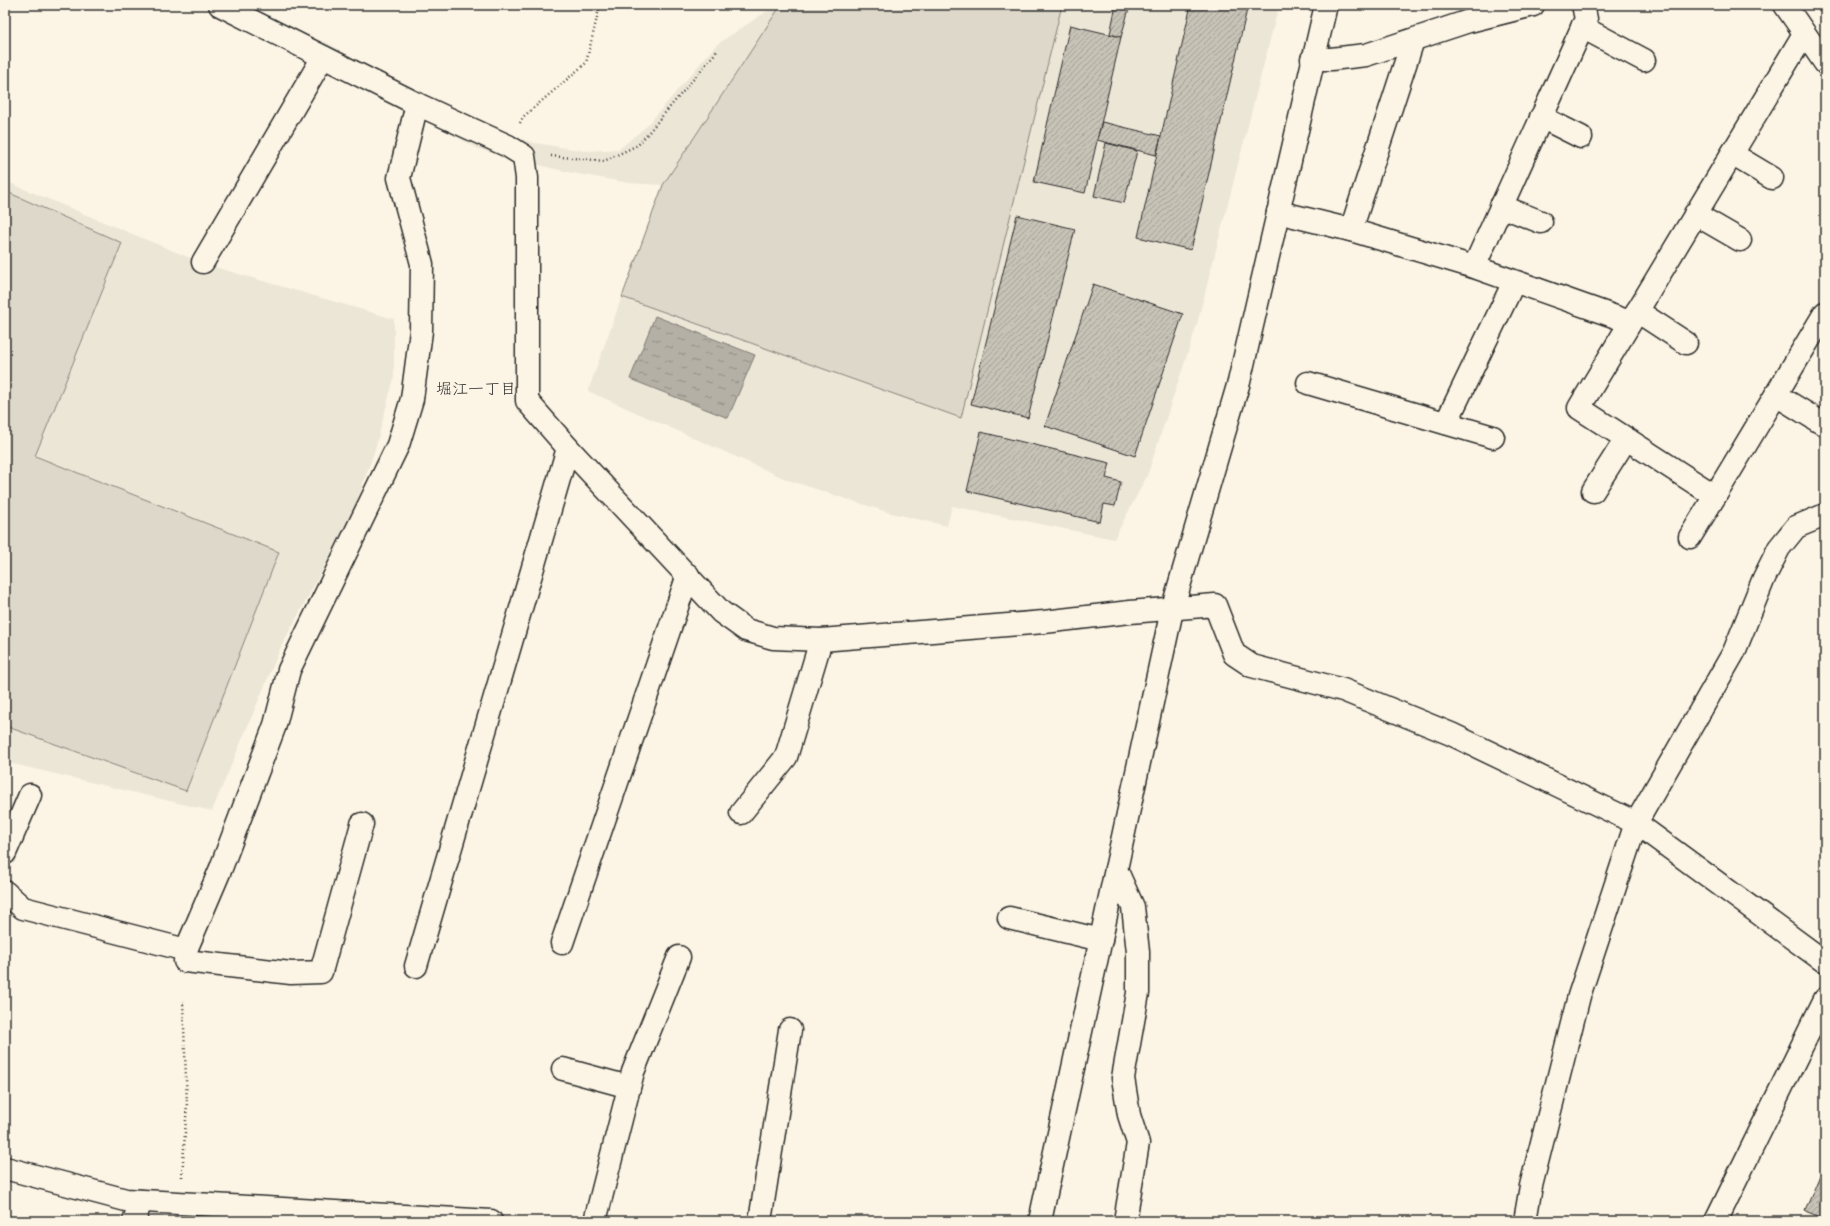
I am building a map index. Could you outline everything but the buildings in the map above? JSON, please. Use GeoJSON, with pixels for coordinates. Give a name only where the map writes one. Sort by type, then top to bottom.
{"type":"FeatureCollection","features":[{"type":"Feature","properties":{"kind":"street"},"geometry":{"type":"LineString","coordinates":[[220,5],[417,104],[516,151],[527,178],[527,401],[568,448],[721,612],[746,630],[773,638],[821,640],[1044,622],[1130,612],[1172,610],[1215,605],[1234,654],[1252,666],[1343,690],[1429,725],[1636,823],[1825,962]]}},
{"type":"Feature","properties":{"kind":"street"},"geometry":{"type":"LineString","coordinates":[[1040,1221],[1172,610],[1239,382],[1312,59],[1326,5]]}},
{"type":"Feature","properties":{"kind":"street"},"geometry":{"type":"LineString","coordinates":[[1312,59],[1331,59],[1366,55],[1469,21],[1533,5]]}},
{"type":"Feature","properties":{"kind":"street"},"geometry":{"type":"LineString","coordinates":[[1474,267],[1586,19],[1583,5]]}},
{"type":"Feature","properties":{"kind":"street"},"geometry":{"type":"LineString","coordinates":[[1785,5],[1825,63]]}},
{"type":"Feature","properties":{"kind":"street"},"geometry":{"type":"LineString","coordinates":[[1582,27],[1644,60]]}},
{"type":"Feature","properties":{"kind":"street"},"geometry":{"type":"LineString","coordinates":[[1715,496],[1579,408],[1804,34]]}},
{"type":"Feature","properties":{"kind":"street"},"geometry":{"type":"LineString","coordinates":[[1351,230],[1413,40]]}},
{"type":"Feature","properties":{"kind":"street"},"geometry":{"type":"LineString","coordinates":[[203,262],[323,57]]}},
{"type":"Feature","properties":{"kind":"street"},"geometry":{"type":"LineString","coordinates":[[362,824],[321,972],[291,972],[185,961],[186,950],[221,868],[275,725],[290,670],[398,445],[412,399],[421,332],[422,264],[399,178],[417,104]]}},
{"type":"Feature","properties":{"kind":"street"},"geometry":{"type":"LineString","coordinates":[[1541,117],[1581,137]]}},
{"type":"Feature","properties":{"kind":"street"},"geometry":{"type":"LineString","coordinates":[[1732,154],[1772,178]]}},
{"type":"Feature","properties":{"kind":"street"},"geometry":{"type":"LineString","coordinates":[[1501,206],[1541,222]]}},
{"type":"Feature","properties":{"kind":"street"},"geometry":{"type":"LineString","coordinates":[[1278,212],[1351,230],[1474,267],[1514,282],[1634,316],[1686,343]]}},
{"type":"Feature","properties":{"kind":"street"},"geometry":{"type":"LineString","coordinates":[[1695,214],[1740,240]]}},
{"type":"Feature","properties":{"kind":"street"},"geometry":{"type":"LineString","coordinates":[[1446,423],[1514,282]]}},
{"type":"Feature","properties":{"kind":"street"},"geometry":{"type":"LineString","coordinates":[[1690,537],[1825,313]]}},
{"type":"Feature","properties":{"kind":"street"},"geometry":{"type":"LineString","coordinates":[[1308,383],[1493,437]]}},
{"type":"Feature","properties":{"kind":"street"},"geometry":{"type":"LineString","coordinates":[[1776,395],[1825,425]]}},
{"type":"Feature","properties":{"kind":"street"},"geometry":{"type":"LineString","coordinates":[[1593,491],[1626,439]]}},
{"type":"Feature","properties":{"kind":"street"},"geometry":{"type":"LineString","coordinates":[[416,966],[568,448]]}},
{"type":"Feature","properties":{"kind":"street"},"geometry":{"type":"LineString","coordinates":[[1525,1221],[1530,1186],[1579,996],[1636,823],[1734,652],[1764,578],[1779,548],[1796,527],[1825,515]]}},
{"type":"Feature","properties":{"kind":"street"},"geometry":{"type":"LineString","coordinates":[[562,942],[688,575]]}},
{"type":"Feature","properties":{"kind":"street"},"geometry":{"type":"LineString","coordinates":[[741,813],[786,757],[821,640]]}},
{"type":"Feature","properties":{"kind":"street"},"geometry":{"type":"LineString","coordinates":[[5,853],[30,795]]}},
{"type":"Feature","properties":{"kind":"street"},"geometry":{"type":"LineString","coordinates":[[1116,869],[1132,907],[1138,952],[1138,992],[1123,1078],[1130,1115],[1138,1143],[1126,1221]]}},
{"type":"Feature","properties":{"kind":"street"},"geometry":{"type":"LineString","coordinates":[[5,892],[23,908],[186,950]]}},
{"type":"Feature","properties":{"kind":"street"},"geometry":{"type":"LineString","coordinates":[[1009,918],[1101,940]]}},
{"type":"Feature","properties":{"kind":"street"},"geometry":{"type":"LineString","coordinates":[[595,1221],[633,1072],[679,958]]}},
{"type":"Feature","properties":{"kind":"street"},"geometry":{"type":"LineString","coordinates":[[1716,1221],[1825,999]]}},
{"type":"Feature","properties":{"kind":"street"},"geometry":{"type":"LineString","coordinates":[[760,1221],[790,1030]]}},
{"type":"Feature","properties":{"kind":"street"},"geometry":{"type":"LineString","coordinates":[[563,1069],[629,1086]]}},
{"type":"Feature","properties":{"kind":"street"},"geometry":{"type":"LineString","coordinates":[[5,1168],[126,1200],[138,1211],[176,1203],[491,1221]]}},
{"type":"Feature","properties":{"kind":"path"},"geometry":{"type":"LineString","coordinates":[[600,5],[586,63],[523,117],[516,151],[604,161],[638,145],[718,50]]}},
{"type":"Feature","properties":{"kind":"path"},"geometry":{"type":"LineString","coordinates":[[176,1203],[183,1172],[187,1104],[184,1001]]}},
{"type":"Feature","properties":{"kind":"shaded area"},"geometry":{"type":"Polygon","coordinates":[[[776,5],[1279,5],[1196,328],[1147,476],[1114,539],[952,506],[947,526],[887,512],[788,480],[588,391],[662,185],[629,183],[572,173],[478,149],[325,65],[208,265],[394,319],[394,378],[375,449],[353,513],[281,647],[212,811],[5,762],[5,181],[195,260],[324,41],[416,94],[486,129],[535,143],[585,151],[619,149],[647,126],[716,45],[776,5]]]}},
{"type":"Feature","properties":{"kind":"shaded area"},"geometry":{"type":"Polygon","coordinates":[[[781,5],[1062,5],[961,418],[622,297],[663,185],[781,5]]]}},
{"type":"Feature","properties":{"kind":"shaded area"},"geometry":{"type":"Polygon","coordinates":[[[5,191],[122,243],[35,456],[279,552],[186,791],[5,726],[5,191]]]}},
{"type":"Feature","properties":{"kind":"water"},"geometry":{"type":"Polygon","coordinates":[[[655,316],[755,355],[728,418],[630,379],[655,316]]]}},
{"type":"Feature","properties":{"kind":"district","name":"堀江一丁目"},"geometry":{"type":"Point","coordinates":[476,388]}}]}
